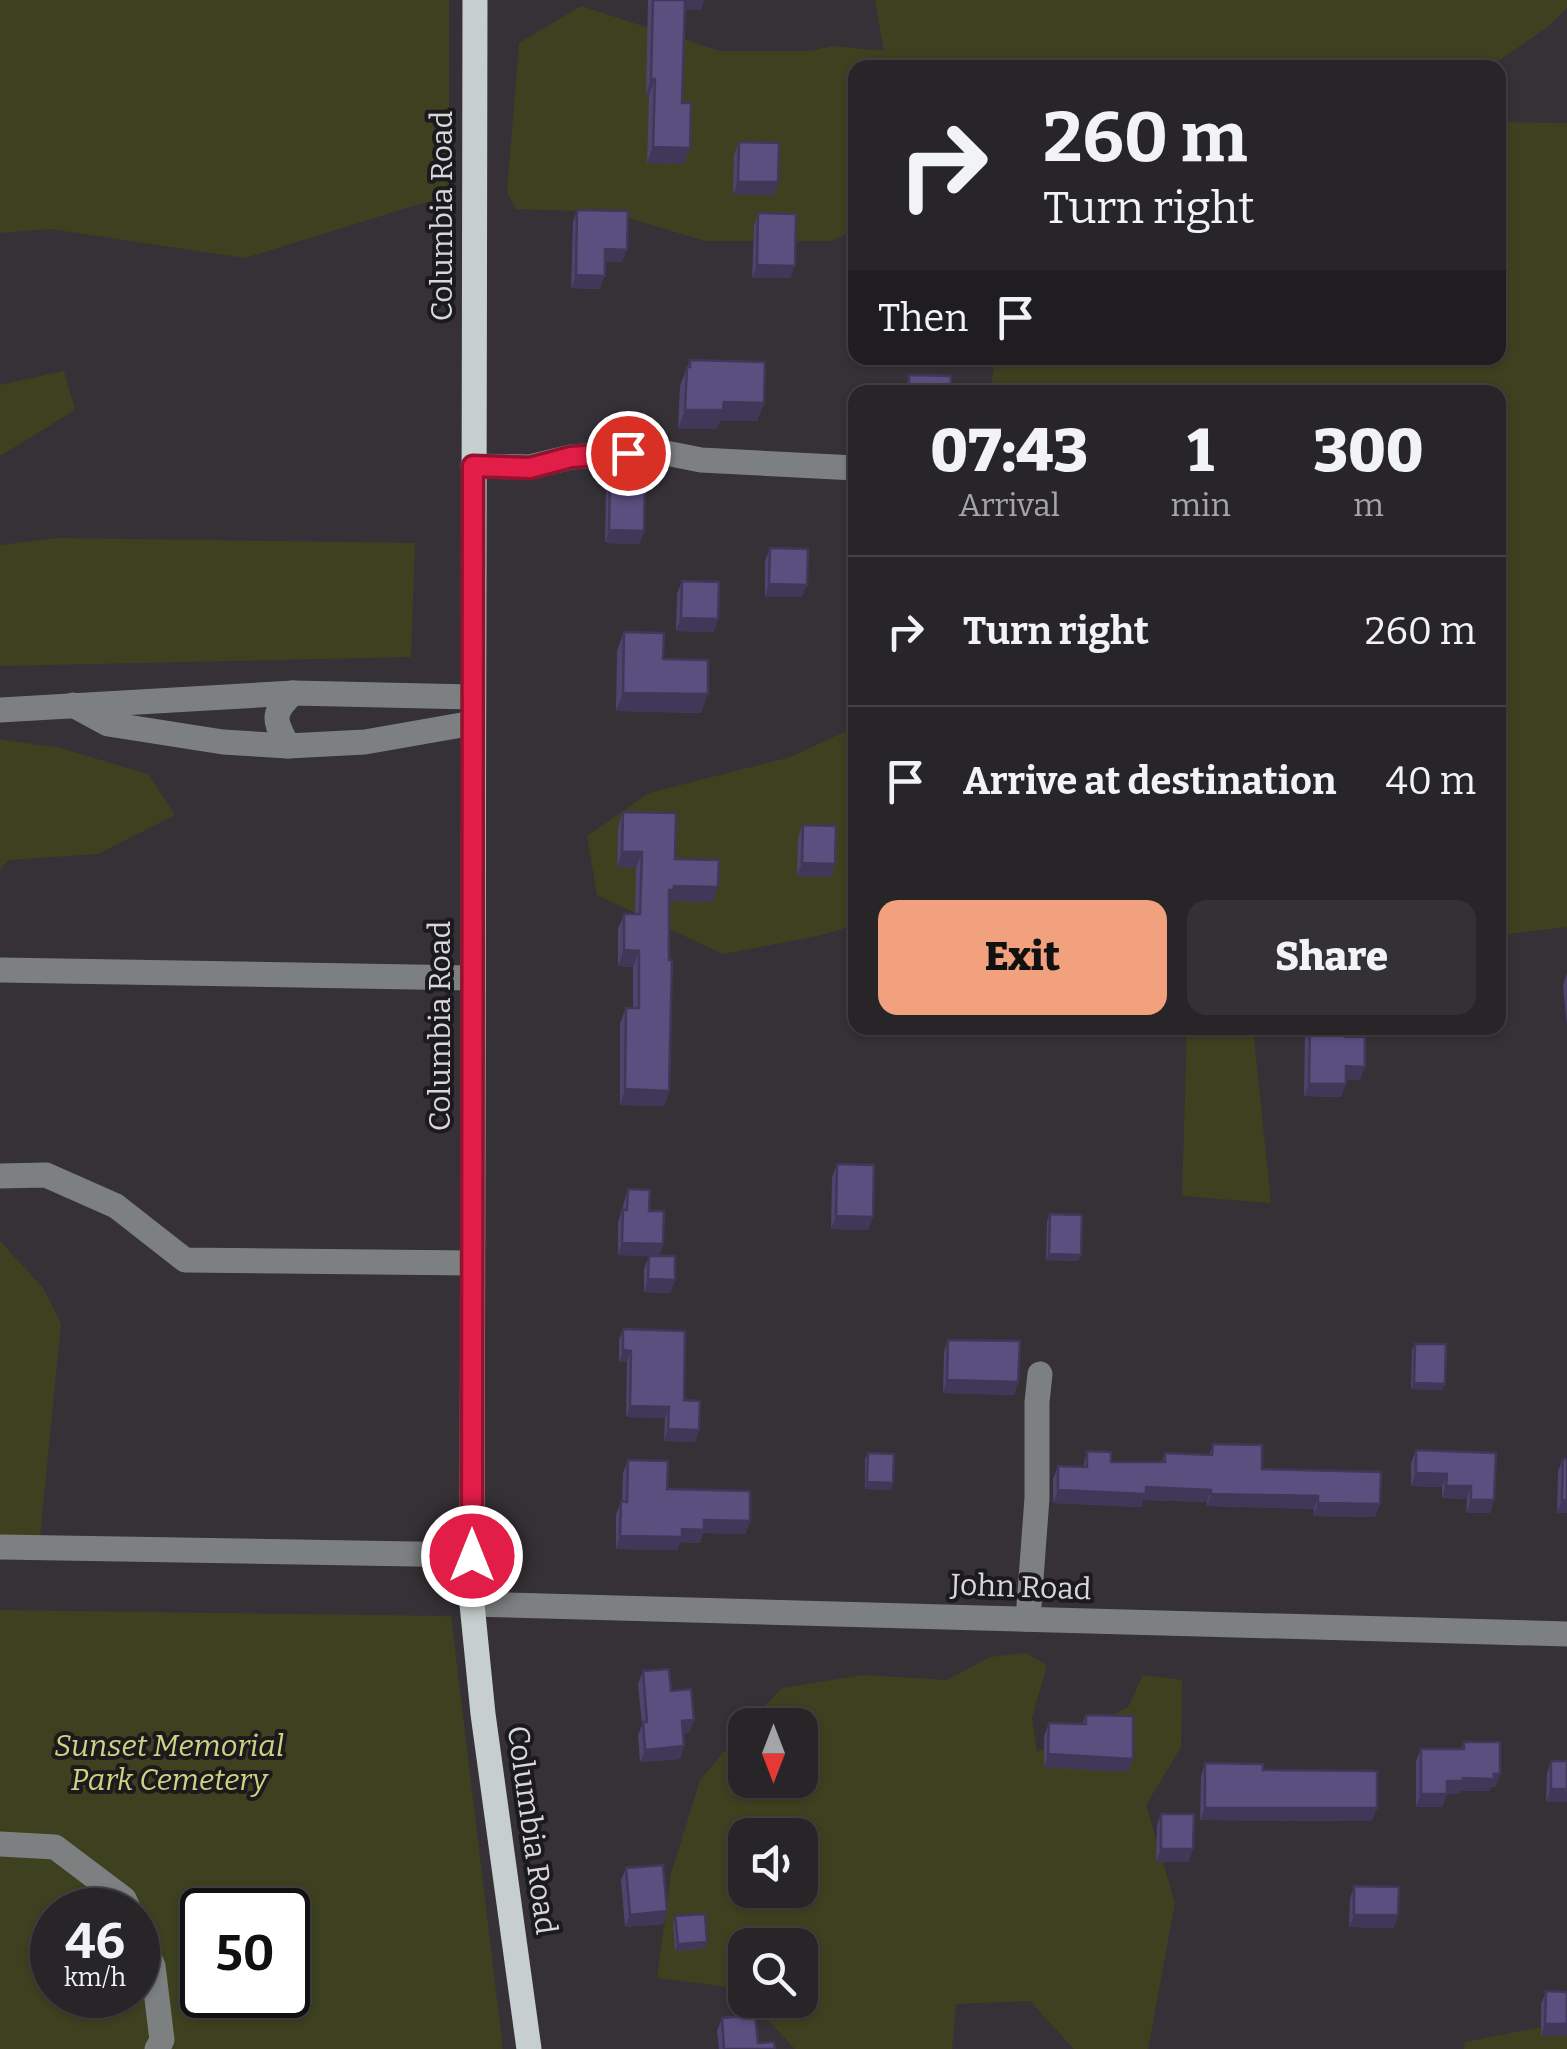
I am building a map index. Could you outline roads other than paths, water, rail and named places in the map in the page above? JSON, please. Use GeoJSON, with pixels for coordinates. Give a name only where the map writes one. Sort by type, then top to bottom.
{"type":"FeatureCollection","features":[{"type":"Feature","properties":{"kind":"main road","name":"Columbia Road"},"geometry":{"type":"LineString","coordinates":[[476,0],[472,1604],[530,2049]]}},
{"type":"Feature","properties":{"kind":"street"},"geometry":{"type":"LineString","coordinates":[[473,466],[530,468],[571,457],[656,451],[701,460],[848,468]]}},
{"type":"Feature","properties":{"kind":"street"},"geometry":{"type":"LineString","coordinates":[[0,710],[293,693],[474,697]]}},
{"type":"Feature","properties":{"kind":"street"},"geometry":{"type":"LineString","coordinates":[[288,746],[276,724],[278,708],[293,693]]}},
{"type":"Feature","properties":{"kind":"street"},"geometry":{"type":"LineString","coordinates":[[72,704],[108,724],[223,742],[288,746],[366,742],[474,724]]}},
{"type":"Feature","properties":{"kind":"street"},"geometry":{"type":"LineString","coordinates":[[0,970],[472,978]]}},
{"type":"Feature","properties":{"kind":"street"},"geometry":{"type":"LineString","coordinates":[[0,1176],[46,1175],[116,1206],[186,1260],[472,1263]]}},
{"type":"Feature","properties":{"kind":"street"},"geometry":{"type":"LineString","coordinates":[[1028,1620],[1037,1498],[1040,1374]]}},
{"type":"Feature","properties":{"kind":"street"},"geometry":{"type":"LineString","coordinates":[[0,1547],[472,1556]]}},
{"type":"Feature","properties":{"kind":"street","name":"John Road"},"geometry":{"type":"LineString","coordinates":[[472,1604],[1567,1634]]}},
{"type":"Feature","properties":{"kind":"street"},"geometry":{"type":"LineString","coordinates":[[0,1844],[55,1848],[109,1888]]}},
{"type":"Feature","properties":{"kind":"street"},"geometry":{"type":"LineString","coordinates":[[157,2049],[162,2040],[159,2018]]}},
{"type":"Feature","properties":{"kind":"park label","name":"Sunset Memorial Park Cemetery"},"geometry":{"type":"Point","coordinates":[169,1763]}}]}
